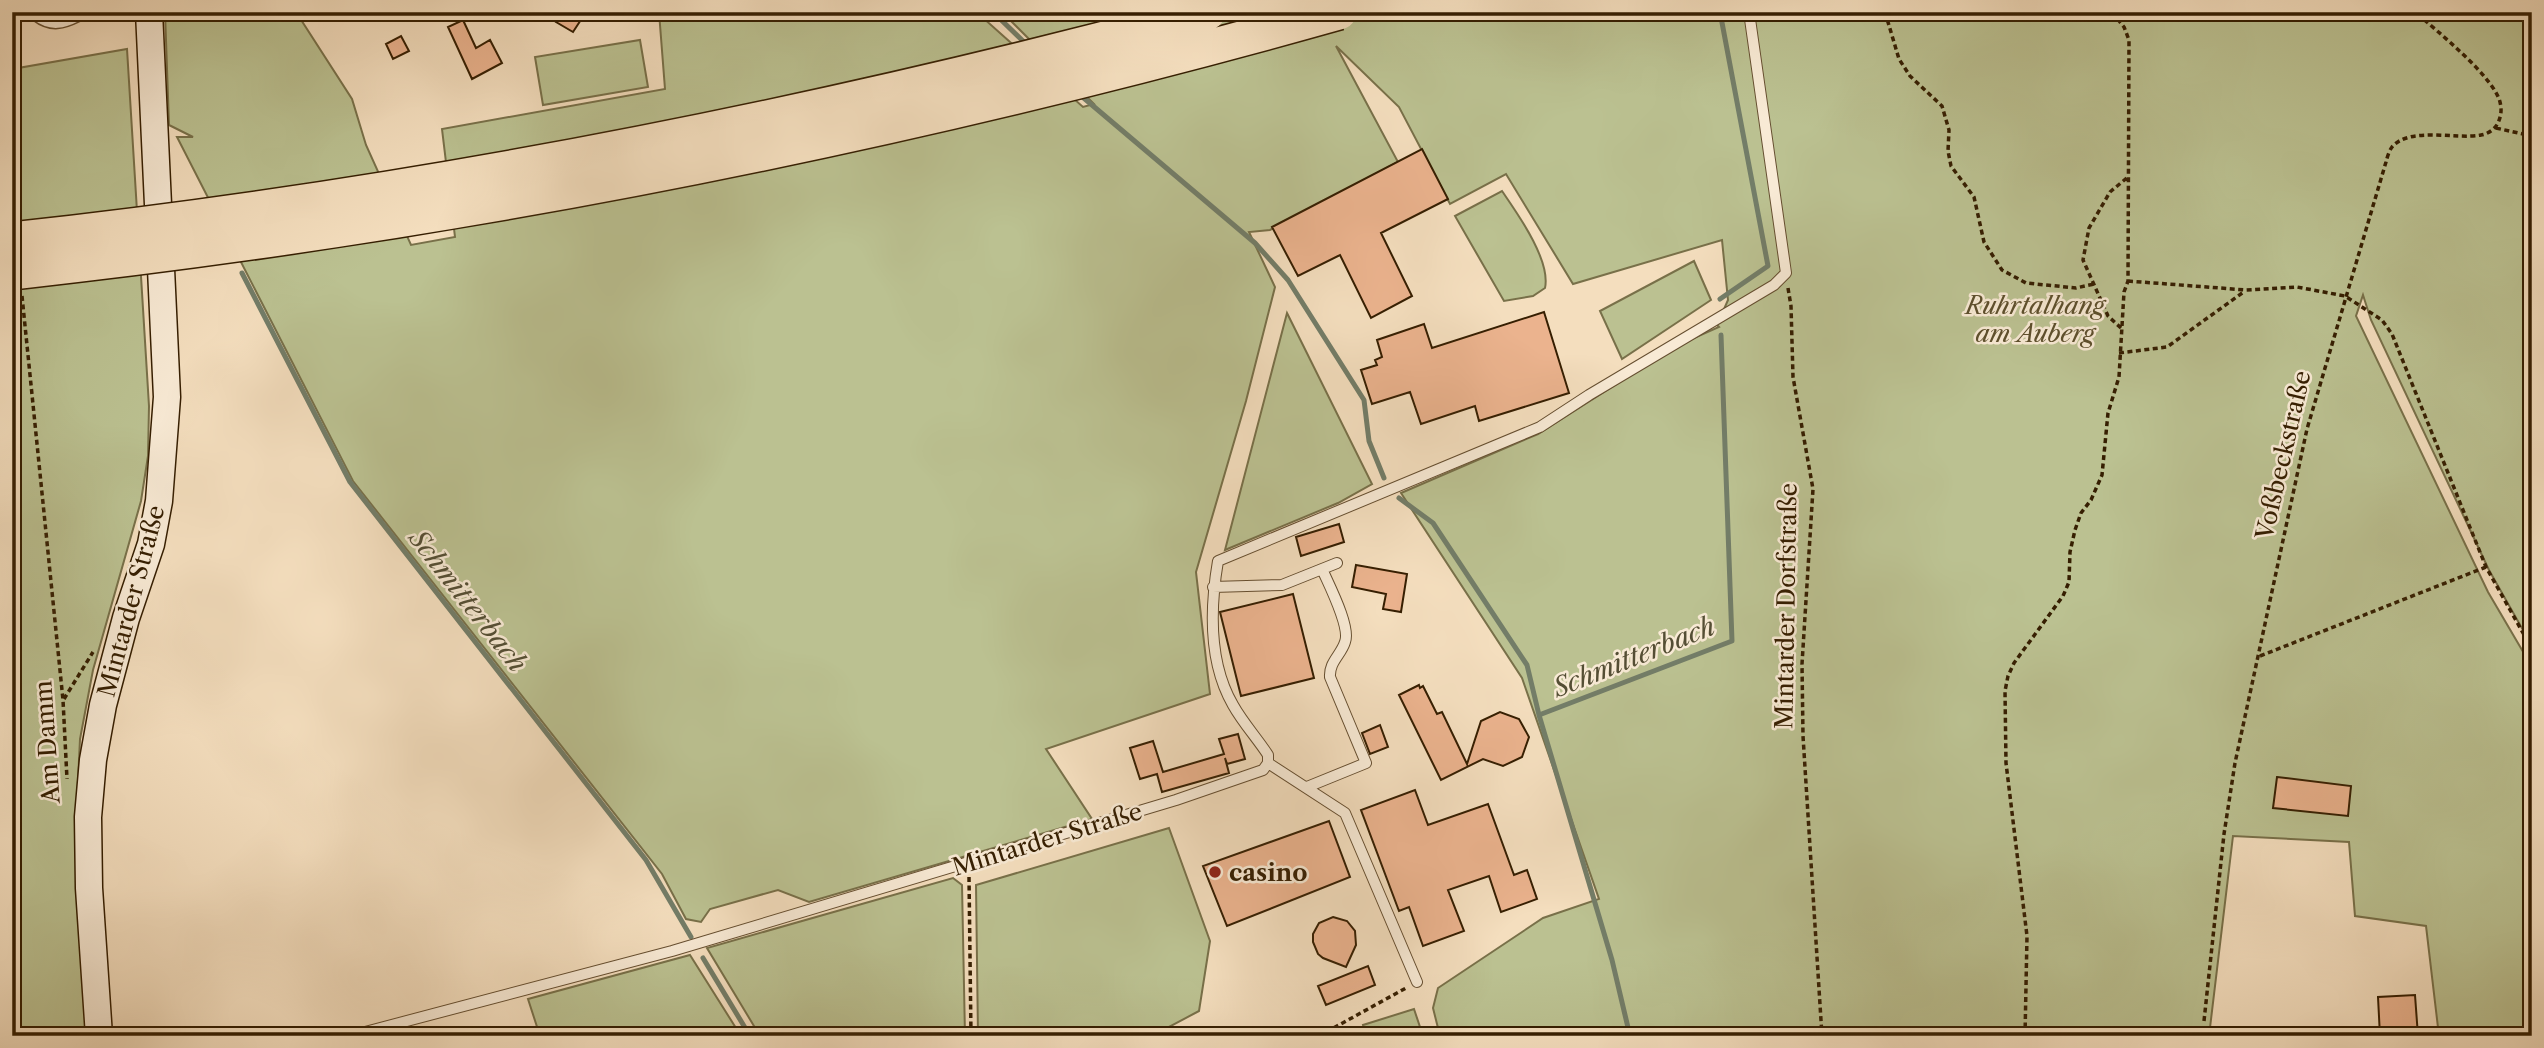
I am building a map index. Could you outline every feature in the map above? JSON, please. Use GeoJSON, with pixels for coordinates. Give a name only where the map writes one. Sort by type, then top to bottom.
{"type":"FeatureCollection","features":[{"type":"Feature","properties":{"kind":"highway"},"geometry":{"type":"LineString","coordinates":[[14,232],[303,202],[575,157],[845,102],[980,71],[1208,12]]}},
{"type":"Feature","properties":{"kind":"highway"},"geometry":{"type":"LineString","coordinates":[[17,282],[184,251],[350,227],[718,163],[988,104],[1339,12]]}},
{"type":"Feature","properties":{"kind":"main road","name":"Mintarder Straße"},"geometry":{"type":"LineString","coordinates":[[99,1036],[89,888],[88,817],[93,760],[116,655],[151,544],[159,501],[167,397],[149,12]]}},
{"type":"Feature","properties":{"kind":"street"},"geometry":{"type":"LineString","coordinates":[[39,12],[45,17],[60,19],[76,12]]}},
{"type":"Feature","properties":{"kind":"lane"},"geometry":{"type":"LineString","coordinates":[[1417,982],[1345,813],[1268,763],[1267,752],[1241,718],[1225,688],[1214,641],[1213,587],[1218,561],[1540,427],[1610,382],[1774,285],[1786,274],[1749,12]]}},
{"type":"Feature","properties":{"kind":"lane"},"geometry":{"type":"LineString","coordinates":[[1213,587],[1282,584],[1337,564]]}},
{"type":"Feature","properties":{"kind":"lane"},"geometry":{"type":"LineString","coordinates":[[1307,787],[1366,763],[1330,677],[1332,664],[1346,641],[1347,630],[1322,569]]}},
{"type":"Feature","properties":{"kind":"lane","name":"Mintarder Straße"},"geometry":{"type":"LineString","coordinates":[[350,1036],[671,951],[968,863],[1176,800],[1259,772],[1268,763]]}},
{"type":"Feature","properties":{"kind":"path"},"geometry":{"type":"LineString","coordinates":[[1885,12],[1899,59],[1910,76],[1942,106],[1949,130],[1948,151],[1951,166],[1974,197],[1984,242],[2002,270],[2026,283],[2076,289],[2094,284]]}},
{"type":"Feature","properties":{"kind":"path"},"geometry":{"type":"LineString","coordinates":[[2025,1036],[2028,936],[2006,763],[2005,691],[2014,663],[2063,596],[2069,582],[2070,552],[2075,530],[2081,513],[2091,500],[2102,475],[2108,413],[2119,377],[2124,292],[2128,281],[2129,40],[2124,27],[2112,12]]}},
{"type":"Feature","properties":{"kind":"path"},"geometry":{"type":"LineString","coordinates":[[2415,12],[2449,41],[2491,86],[2500,100],[2501,114],[2496,128],[2532,136]]}},
{"type":"Feature","properties":{"kind":"path","name":"Voßbeckstraße"},"geometry":{"type":"LineString","coordinates":[[2203,1035],[2224,834],[2235,763],[2307,429],[2392,147],[2420,135],[2483,135],[2496,128]]}},
{"type":"Feature","properties":{"kind":"path"},"geometry":{"type":"LineString","coordinates":[[2121,328],[2108,316],[2083,260],[2089,228],[2110,192],[2128,177]]}},
{"type":"Feature","properties":{"kind":"path"},"geometry":{"type":"LineString","coordinates":[[12,196],[14,232]]}},
{"type":"Feature","properties":{"kind":"path","name":"Mintarder Dorfstraße"},"geometry":{"type":"LineString","coordinates":[[1786,274],[1791,306],[1793,377],[1813,489],[1802,688],[1822,1036]]}},
{"type":"Feature","properties":{"kind":"path"},"geometry":{"type":"LineString","coordinates":[[2128,281],[2246,290],[2297,287],[2345,296],[2382,320],[2392,334],[2486,567],[2532,649]]}},
{"type":"Feature","properties":{"kind":"path","name":"Am Damm"},"geometry":{"type":"LineString","coordinates":[[17,282],[63,701],[68,784]]}},
{"type":"Feature","properties":{"kind":"path"},"geometry":{"type":"LineString","coordinates":[[2119,353],[2167,347],[2246,290]]}},
{"type":"Feature","properties":{"kind":"path"},"geometry":{"type":"LineString","coordinates":[[2259,656],[2486,567]]}},
{"type":"Feature","properties":{"kind":"path"},"geometry":{"type":"LineString","coordinates":[[968,863],[971,1036]]}},
{"type":"Feature","properties":{"kind":"path"},"geometry":{"type":"LineString","coordinates":[[1319,1036],[1417,982]]}},
{"type":"Feature","properties":{"kind":"green space","name":"Ruhrtalhang am Auberg"},"geometry":{"type":"Polygon","coordinates":[[[165,12],[296,12],[352,99],[366,145],[411,245],[455,237],[442,129],[665,89],[659,12],[980,12],[982,17],[1083,107],[1094,104],[1002,12],[2532,12],[2532,646],[2489,570],[2371,320],[2363,295],[2356,316],[2488,592],[2532,667],[2532,1036],[2439,1036],[2426,926],[2355,916],[2349,842],[2233,836],[2209,1036],[1440,1036],[1433,1008],[1438,988],[1543,918],[1599,899],[1522,678],[1401,493],[1538,434],[1676,346],[1719,327],[1717,325],[1728,300],[1722,240],[1573,284],[1506,174],[1450,204],[1399,107],[1336,46],[1398,162],[1270,230],[1249,232],[1275,287],[1246,401],[1196,572],[1210,694],[1046,749],[1092,819],[809,902],[778,890],[710,909],[701,922],[686,919],[662,874],[353,481],[177,137],[193,137],[169,125],[165,12]]]}},
{"type":"Feature","properties":{"kind":"green space"},"geometry":{"type":"Polygon","coordinates":[[[12,37],[18,68],[127,49],[149,406],[148,456],[141,501],[93,670],[80,739],[77,802],[91,1036],[12,1036],[12,37]]]}},
{"type":"Feature","properties":{"kind":"green space"},"geometry":{"type":"Polygon","coordinates":[[[640,40],[648,87],[543,105],[535,57],[640,40]]]}},
{"type":"Feature","properties":{"kind":"green space"},"geometry":{"type":"Polygon","coordinates":[[[1502,191],[1538,251],[1545,277],[1545,288],[1533,296],[1504,301],[1455,216],[1502,191]]]}},
{"type":"Feature","properties":{"kind":"green space"},"geometry":{"type":"Polygon","coordinates":[[[1694,261],[1711,300],[1622,359],[1600,311],[1694,261]]]}},
{"type":"Feature","properties":{"kind":"green space"},"geometry":{"type":"Polygon","coordinates":[[[1287,313],[1372,484],[1338,503],[1225,550],[1287,313]]]}},
{"type":"Feature","properties":{"kind":"green space"},"geometry":{"type":"Polygon","coordinates":[[[1169,828],[1210,941],[1199,1011],[1152,1036],[978,1036],[976,885],[1169,828]]]}},
{"type":"Feature","properties":{"kind":"green space"},"geometry":{"type":"Polygon","coordinates":[[[953,878],[962,885],[965,1036],[760,1036],[707,948],[953,878]]]}},
{"type":"Feature","properties":{"kind":"green space"},"geometry":{"type":"Polygon","coordinates":[[[690,955],[741,1036],[540,1036],[528,999],[690,955]]]}},
{"type":"Feature","properties":{"kind":"green space"},"geometry":{"type":"Polygon","coordinates":[[[1414,1009],[1423,1036],[1366,1036],[1363,1025],[1414,1009]]]}},
{"type":"Feature","properties":{"kind":"building"},"geometry":{"type":"Polygon","coordinates":[[[563,12],[586,12],[573,32],[556,22],[563,12]]]}},
{"type":"Feature","properties":{"kind":"building"},"geometry":{"type":"Polygon","coordinates":[[[463,20],[476,48],[490,40],[502,63],[472,79],[448,27],[463,20]]]}},
{"type":"Feature","properties":{"kind":"building"},"geometry":{"type":"Polygon","coordinates":[[[401,36],[409,51],[393,59],[386,44],[401,36]]]}},
{"type":"Feature","properties":{"kind":"building"},"geometry":{"type":"Polygon","coordinates":[[[1422,149],[1448,199],[1381,233],[1412,296],[1371,318],[1340,255],[1298,276],[1272,227],[1422,149]]]}},
{"type":"Feature","properties":{"kind":"building"},"geometry":{"type":"Polygon","coordinates":[[[1544,312],[1569,393],[1479,421],[1475,406],[1421,424],[1410,392],[1372,404],[1361,370],[1377,365],[1375,360],[1382,357],[1377,340],[1424,324],[1432,348],[1544,312]]]}},
{"type":"Feature","properties":{"kind":"building"},"geometry":{"type":"Polygon","coordinates":[[[1339,524],[1344,542],[1301,556],[1296,537],[1339,524]]]}},
{"type":"Feature","properties":{"kind":"building"},"geometry":{"type":"Polygon","coordinates":[[[1356,565],[1407,574],[1401,612],[1383,609],[1386,594],[1352,587],[1356,565]]]}},
{"type":"Feature","properties":{"kind":"building"},"geometry":{"type":"Polygon","coordinates":[[[1293,594],[1314,678],[1241,696],[1220,612],[1293,594]]]}},
{"type":"Feature","properties":{"kind":"building"},"geometry":{"type":"Polygon","coordinates":[[[1419,685],[1420,688],[1423,686],[1437,714],[1442,712],[1467,764],[1481,721],[1500,712],[1519,719],[1529,737],[1522,757],[1503,766],[1483,759],[1441,780],[1399,695],[1419,685]]]}},
{"type":"Feature","properties":{"kind":"building"},"geometry":{"type":"Polygon","coordinates":[[[1380,725],[1388,747],[1370,754],[1362,733],[1380,725]]]}},
{"type":"Feature","properties":{"kind":"building"},"geometry":{"type":"Polygon","coordinates":[[[1238,734],[1245,759],[1227,764],[1225,758],[1229,773],[1162,792],[1157,774],[1140,779],[1130,748],[1153,741],[1163,772],[1224,754],[1219,739],[1238,734]]]}},
{"type":"Feature","properties":{"kind":"building"},"geometry":{"type":"Polygon","coordinates":[[[2277,777],[2351,786],[2348,816],[2273,808],[2277,777]]]}},
{"type":"Feature","properties":{"kind":"building"},"geometry":{"type":"Polygon","coordinates":[[[1415,790],[1428,825],[1488,804],[1514,875],[1527,870],[1537,899],[1501,912],[1489,876],[1448,890],[1464,931],[1423,946],[1409,907],[1399,911],[1361,810],[1415,790]]]}},
{"type":"Feature","properties":{"kind":"building"},"geometry":{"type":"Polygon","coordinates":[[[1329,821],[1350,877],[1227,926],[1203,866],[1329,821]]]}},
{"type":"Feature","properties":{"kind":"building"},"geometry":{"type":"Polygon","coordinates":[[[1333,917],[1347,921],[1355,931],[1356,945],[1346,967],[1323,958],[1318,954],[1313,942],[1313,934],[1319,923],[1333,917]]]}},
{"type":"Feature","properties":{"kind":"building"},"geometry":{"type":"Polygon","coordinates":[[[1368,966],[1375,985],[1326,1005],[1318,986],[1368,966]]]}},
{"type":"Feature","properties":{"kind":"building"},"geometry":{"type":"Polygon","coordinates":[[[2415,995],[2418,1036],[2380,1036],[2378,997],[2415,995]]]}},
{"type":"Feature","properties":{"kind":"waterway"},"geometry":{"type":"LineString","coordinates":[[993,12],[1026,44]]}},
{"type":"Feature","properties":{"kind":"waterway","name":"Schmitterbach"},"geometry":{"type":"LineString","coordinates":[[1720,12],[1768,266],[1720,299]]}},
{"type":"Feature","properties":{"kind":"waterway"},"geometry":{"type":"LineString","coordinates":[[1079,94],[1255,243],[1288,280],[1364,400],[1369,441],[1384,478]]}},
{"type":"Feature","properties":{"kind":"waterway","name":"Schmitterbach"},"geometry":{"type":"LineString","coordinates":[[242,273],[350,482],[646,860],[691,937]]}},
{"type":"Feature","properties":{"kind":"waterway","name":"Schmitterbach"},"geometry":{"type":"LineString","coordinates":[[1630,1036],[1612,960],[1539,715],[1732,641],[1721,335]]}},
{"type":"Feature","properties":{"kind":"waterway"},"geometry":{"type":"LineString","coordinates":[[1399,498],[1433,523],[1527,665],[1539,715]]}},
{"type":"Feature","properties":{"kind":"waterway"},"geometry":{"type":"LineString","coordinates":[[703,958],[750,1036]]}},
{"type":"Feature","properties":{"kind":"place","name":"casino"},"geometry":{"type":"Point","coordinates":[1215,872]}}]}
